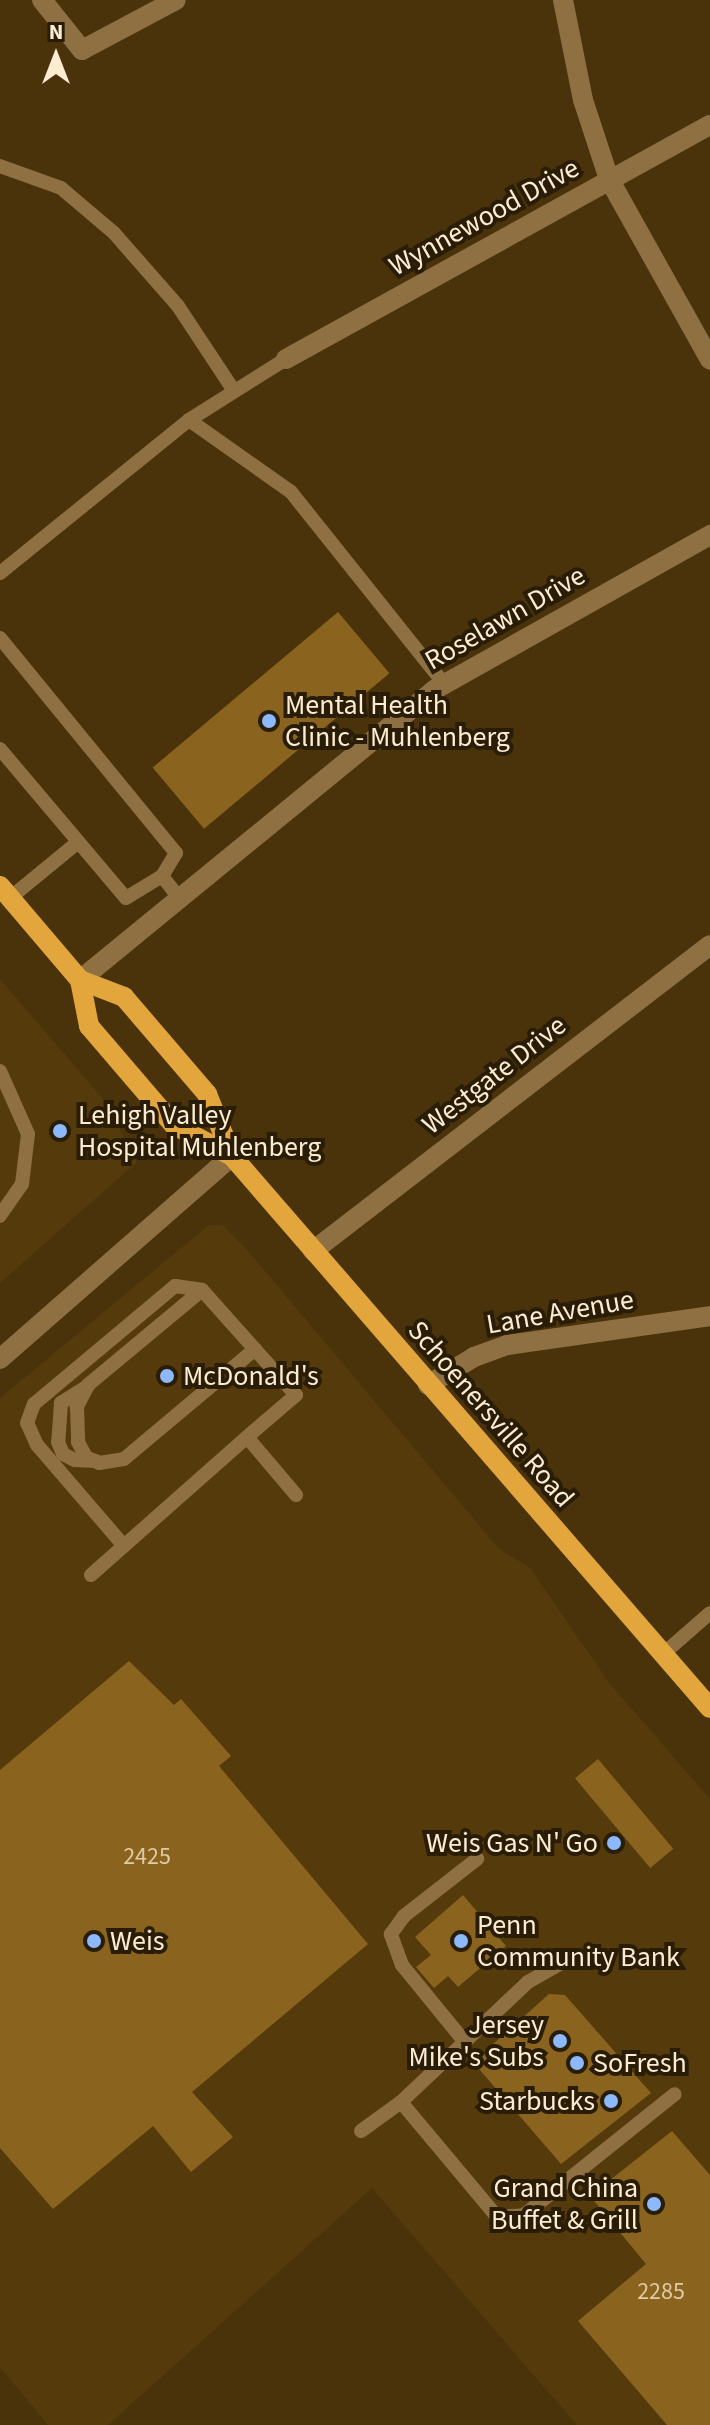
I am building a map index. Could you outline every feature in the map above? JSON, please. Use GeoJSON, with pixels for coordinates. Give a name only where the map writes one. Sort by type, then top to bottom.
{"type":"FeatureCollection","features":[{"type":"Feature","properties":{"kind":"main road","name":"Schoenersville Road"},"geometry":{"type":"LineString","coordinates":[[5,892],[80,980],[124,997],[207,1094],[232,1156],[710,1708]]}},
{"type":"Feature","properties":{"kind":"main road","name":"Schoenersville Road"},"geometry":{"type":"LineString","coordinates":[[80,980],[89,1026],[174,1125],[232,1156]]}},
{"type":"Feature","properties":{"kind":"street"},"geometry":{"type":"LineString","coordinates":[[42,0],[82,50],[176,0]]}},
{"type":"Feature","properties":{"kind":"street"},"geometry":{"type":"LineString","coordinates":[[563,0],[583,100],[609,179],[710,360]]}},
{"type":"Feature","properties":{"kind":"street","name":"Wynnewood Drive"},"geometry":{"type":"LineString","coordinates":[[286,359],[710,125]]}},
{"type":"Feature","properties":{"kind":"street","name":"Roselawn Drive"},"geometry":{"type":"LineString","coordinates":[[80,980],[444,684],[710,535]]}},
{"type":"Feature","properties":{"kind":"street","name":"Westgate Drive"},"geometry":{"type":"LineString","coordinates":[[313,1251],[710,945]]}},
{"type":"Feature","properties":{"kind":"street"},"geometry":{"type":"LineString","coordinates":[[0,1359],[232,1156]]}},
{"type":"Feature","properties":{"kind":"street","name":"Lane Avenue"},"geometry":{"type":"LineString","coordinates":[[428,1385],[507,1345],[710,1316]]}},
{"type":"Feature","properties":{"kind":"lane"},"geometry":{"type":"LineString","coordinates":[[0,166],[61,188],[114,233],[178,306],[234,391]]}},
{"type":"Feature","properties":{"kind":"lane"},"geometry":{"type":"LineString","coordinates":[[0,573],[189,420],[286,359]]}},
{"type":"Feature","properties":{"kind":"lane"},"geometry":{"type":"LineString","coordinates":[[189,420],[291,492],[444,684]]}},
{"type":"Feature","properties":{"kind":"lane"},"geometry":{"type":"LineString","coordinates":[[0,638],[176,853],[162,876],[126,898],[0,749]]}},
{"type":"Feature","properties":{"kind":"lane"},"geometry":{"type":"LineString","coordinates":[[5,892],[77,843]]}},
{"type":"Feature","properties":{"kind":"lane"},"geometry":{"type":"LineString","coordinates":[[162,876],[181,900]]}},
{"type":"Feature","properties":{"kind":"lane"},"geometry":{"type":"LineString","coordinates":[[0,1071],[28,1134],[28,1161],[22,1184],[0,1216]]}},
{"type":"Feature","properties":{"kind":"lane"},"geometry":{"type":"LineString","coordinates":[[91,1575],[296,1395],[202,1290],[175,1286],[29,1413],[29,1435],[124,1546]]}},
{"type":"Feature","properties":{"kind":"lane"},"geometry":{"type":"LineString","coordinates":[[202,1290],[88,1385],[77,1407],[78,1442],[86,1457],[97,1461],[124,1459],[255,1349]]}},
{"type":"Feature","properties":{"kind":"lane"},"geometry":{"type":"LineString","coordinates":[[247,1437],[296,1495]]}},
{"type":"Feature","properties":{"kind":"lane"},"geometry":{"type":"LineString","coordinates":[[663,1654],[710,1613]]}},
{"type":"Feature","properties":{"kind":"lane"},"geometry":{"type":"LineString","coordinates":[[464,2041],[402,1965],[391,1934],[404,1916],[477,1859]]}},
{"type":"Feature","properties":{"kind":"lane"},"geometry":{"type":"LineString","coordinates":[[361,2131],[401,2102],[528,1982],[563,1962]]}},
{"type":"Feature","properties":{"kind":"lane"},"geometry":{"type":"LineString","coordinates":[[401,2102],[497,2217],[524,2215],[675,2094]]}},
{"type":"Feature","properties":{"kind":"shaded area","name":"Lehigh Valley Hospital Muhlenberg"},"geometry":{"type":"Polygon","coordinates":[[[0,979],[104,1100],[137,1162],[0,1283],[0,979]]]}},
{"type":"Feature","properties":{"kind":"shaded area"},"geometry":{"type":"Polygon","coordinates":[[[209,1225],[222,1225],[248,1251],[499,1549],[530,1568],[610,1684],[710,1799],[710,2425],[577,2425],[372,2188],[108,2425],[48,2425],[0,2367],[0,1398],[209,1225]]]}},
{"type":"Feature","properties":{"kind":"building","name":"Mental Health Clinic - Muhlenberg"},"geometry":{"type":"Polygon","coordinates":[[[338,612],[389,673],[204,829],[153,768],[338,612]]]}},
{"type":"Feature","properties":{"kind":"building"},"geometry":{"type":"Polygon","coordinates":[[[129,1661],[174,1705],[181,1699],[231,1756],[219,1766],[368,1944],[192,2092],[233,2137],[191,2172],[153,2126],[53,2209],[0,2148],[0,1770],[129,1661]]]}},
{"type":"Feature","properties":{"kind":"building"},"geometry":{"type":"Polygon","coordinates":[[[598,1759],[673,1849],[650,1868],[575,1778],[598,1759]]]}},
{"type":"Feature","properties":{"kind":"building","name":"Penn Community Bank"},"geometry":{"type":"Polygon","coordinates":[[[463,1895],[506,1946],[458,1987],[448,1976],[434,1988],[416,1967],[431,1955],[415,1937],[463,1895]]]}},
{"type":"Feature","properties":{"kind":"building"},"geometry":{"type":"Polygon","coordinates":[[[549,1994],[565,1995],[651,2093],[561,2164],[473,2062],[549,1994]]]}},
{"type":"Feature","properties":{"kind":"building"},"geometry":{"type":"Polygon","coordinates":[[[672,2131],[710,2175],[710,2425],[667,2425],[578,2321],[646,2264],[590,2196],[672,2131]]]}},
{"type":"Feature","properties":{"kind":"place","name":"Mental Health Clinic - Muhlenberg"},"geometry":{"type":"Point","coordinates":[269,721]}},
{"type":"Feature","properties":{"kind":"place","name":"Lehigh Valley Hospital Muhlenberg"},"geometry":{"type":"Point","coordinates":[60,1131]}},
{"type":"Feature","properties":{"kind":"place","name":"McDonald's"},"geometry":{"type":"Point","coordinates":[167,1376]}},
{"type":"Feature","properties":{"kind":"place","name":"Weis Gas N' Go"},"geometry":{"type":"Point","coordinates":[614,1843]}},
{"type":"Feature","properties":{"kind":"place","name":"Weis"},"geometry":{"type":"Point","coordinates":[94,1941]}},
{"type":"Feature","properties":{"kind":"place","name":"Penn Community Bank"},"geometry":{"type":"Point","coordinates":[461,1941]}},
{"type":"Feature","properties":{"kind":"place","name":"Jersey Mike's Subs"},"geometry":{"type":"Point","coordinates":[560,2041]}},
{"type":"Feature","properties":{"kind":"place","name":"SoFresh"},"geometry":{"type":"Point","coordinates":[577,2063]}},
{"type":"Feature","properties":{"kind":"place","name":"Starbucks"},"geometry":{"type":"Point","coordinates":[611,2101]}},
{"type":"Feature","properties":{"kind":"place","name":"Grand China Buffet & Grill"},"geometry":{"type":"Point","coordinates":[654,2204]}}]}
